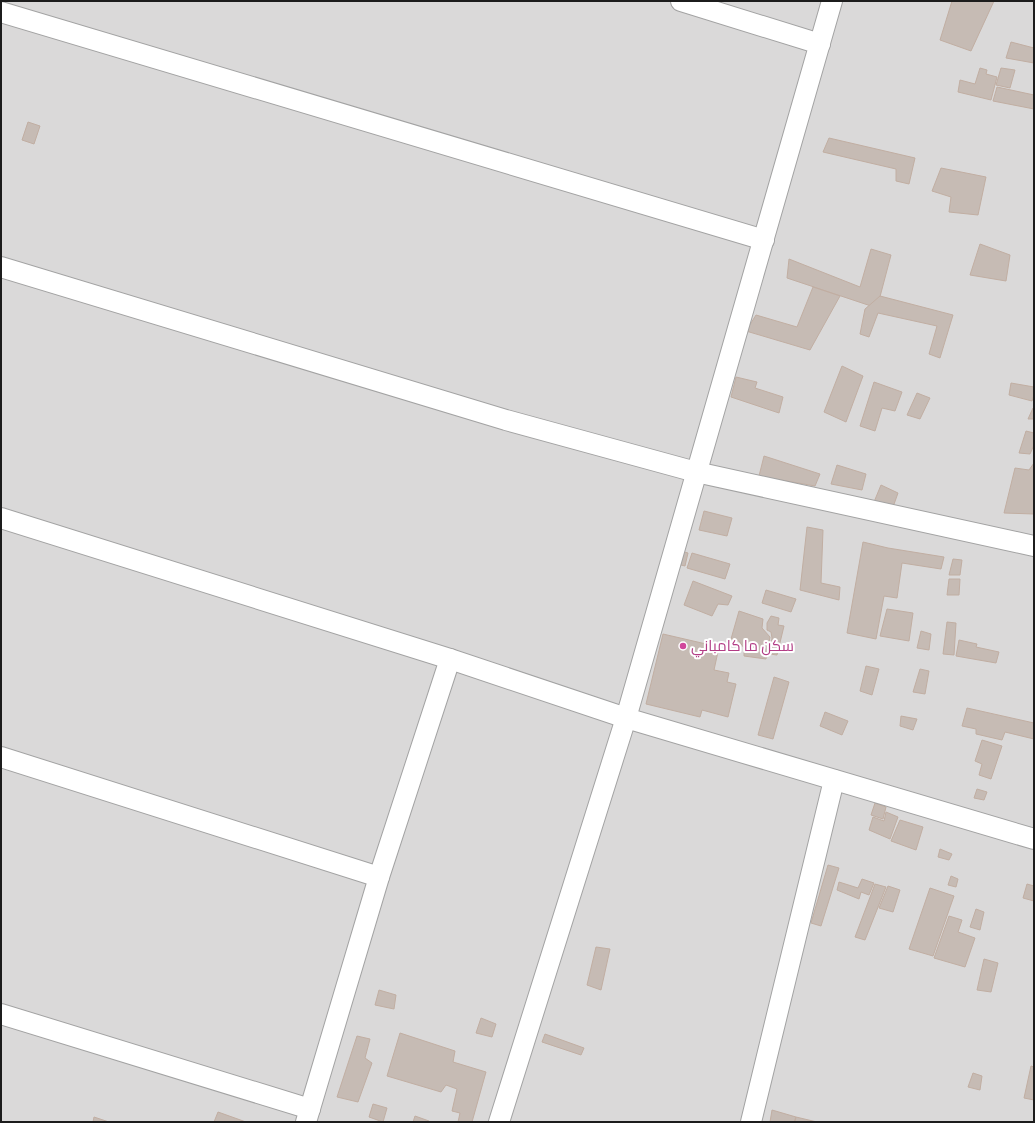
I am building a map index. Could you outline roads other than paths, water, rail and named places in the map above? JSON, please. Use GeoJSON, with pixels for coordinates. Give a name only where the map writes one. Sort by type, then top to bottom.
{"type":"FeatureCollection","features":[{"type":"Feature","properties":{"kind":"street"},"geometry":{"type":"LineString","coordinates":[[681,1],[820,44]]}},
{"type":"Feature","properties":{"kind":"street"},"geometry":{"type":"LineString","coordinates":[[498,1122],[626,718],[832,1]]}},
{"type":"Feature","properties":{"kind":"street"},"geometry":{"type":"LineString","coordinates":[[1,12],[764,240]]}},
{"type":"Feature","properties":{"kind":"street"},"geometry":{"type":"LineString","coordinates":[[1,267],[506,420],[696,472],[1034,546]]}},
{"type":"Feature","properties":{"kind":"street"},"geometry":{"type":"LineString","coordinates":[[1,518],[450,659],[626,718],[1034,839]]}},
{"type":"Feature","properties":{"kind":"street"},"geometry":{"type":"LineString","coordinates":[[1,1014],[308,1116],[379,877],[450,659]]}},
{"type":"Feature","properties":{"kind":"street"},"geometry":{"type":"LineString","coordinates":[[1,757],[379,877]]}},
{"type":"Feature","properties":{"kind":"street"},"geometry":{"type":"LineString","coordinates":[[751,1122],[834,780]]}},
{"type":"Feature","properties":{"kind":"place","name":"سكن ما كامباني"},"geometry":{"type":"Point","coordinates":[683,646]}}]}
